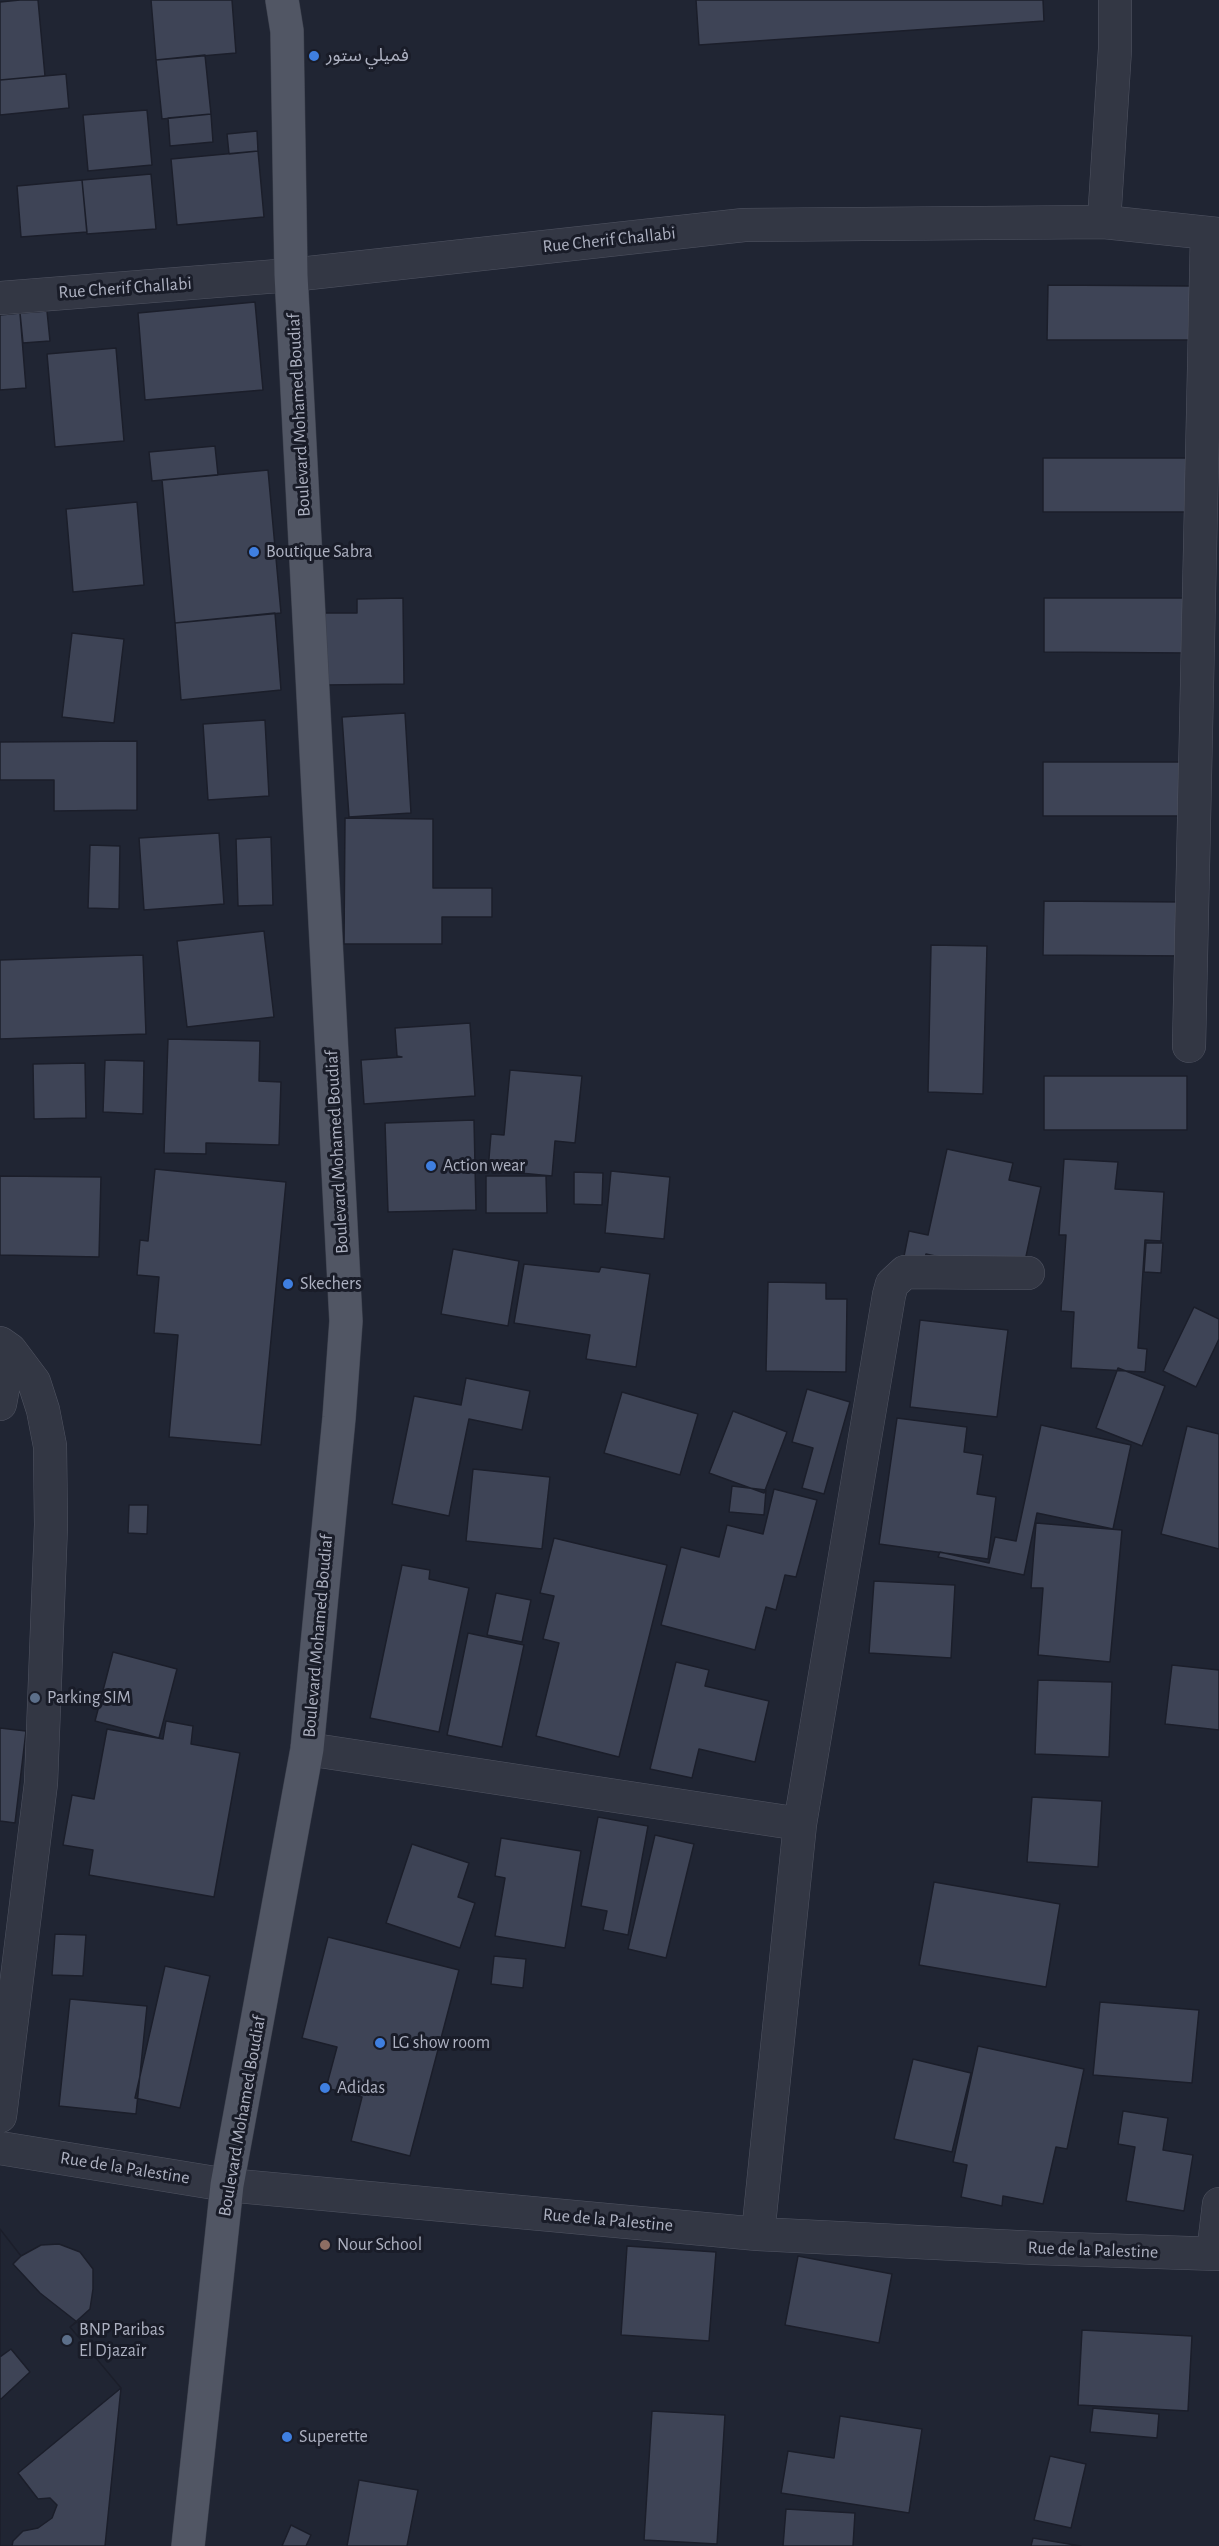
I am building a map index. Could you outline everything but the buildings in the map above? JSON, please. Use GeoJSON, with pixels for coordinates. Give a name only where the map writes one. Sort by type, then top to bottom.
{"type":"FeatureCollection","features":[{"type":"Feature","properties":{"kind":"main road","name":"Boulevard Mohamed Boudiaf"},"geometry":{"type":"LineString","coordinates":[[188,2546],[227,2185],[307,1749],[339,1418],[346,1321],[291,275],[287,31],[282,0]]}},
{"type":"Feature","properties":{"kind":"street"},"geometry":{"type":"LineString","coordinates":[[1104,222],[1115,50],[1115,0]]}},
{"type":"Feature","properties":{"kind":"street","name":"Rue Cherif Challabi"},"geometry":{"type":"LineString","coordinates":[[0,298],[291,275],[744,225],[1104,222],[1213,234]]}},
{"type":"Feature","properties":{"kind":"street"},"geometry":{"type":"LineString","coordinates":[[1189,1046],[1213,234]]}},
{"type":"Feature","properties":{"kind":"street"},"geometry":{"type":"LineString","coordinates":[[758,2234],[800,1824],[892,1284],[905,1272],[1028,1273]]}},
{"type":"Feature","properties":{"kind":"street"},"geometry":{"type":"LineString","coordinates":[[0,1404],[5,1346]]}},
{"type":"Feature","properties":{"kind":"street"},"geometry":{"type":"LineString","coordinates":[[0,2116],[40,1783],[51,1526],[50,1446],[43,1410],[34,1382],[5,1346]]}},
{"type":"Feature","properties":{"kind":"street"},"geometry":{"type":"LineString","coordinates":[[307,1749],[800,1824]]}},
{"type":"Feature","properties":{"kind":"street","name":"Rue de la Palestine"},"geometry":{"type":"LineString","coordinates":[[0,2148],[227,2185],[758,2234],[1216,2254]]}},
{"type":"Feature","properties":{"kind":"street"},"geometry":{"type":"LineString","coordinates":[[1216,2254],[1219,2204]]}},
{"type":"Feature","properties":{"kind":"place","name":"فميلي ستور"},"geometry":{"type":"Point","coordinates":[314,56]}},
{"type":"Feature","properties":{"kind":"place","name":"Boutique Sabra"},"geometry":{"type":"Point","coordinates":[254,552]}},
{"type":"Feature","properties":{"kind":"place","name":"Action wear"},"geometry":{"type":"Point","coordinates":[431,1166]}},
{"type":"Feature","properties":{"kind":"place","name":"Skechers"},"geometry":{"type":"Point","coordinates":[288,1284]}},
{"type":"Feature","properties":{"kind":"place","name":"Parking SIM"},"geometry":{"type":"Point","coordinates":[35,1698]}},
{"type":"Feature","properties":{"kind":"place","name":"LG show room"},"geometry":{"type":"Point","coordinates":[380,2043]}},
{"type":"Feature","properties":{"kind":"place","name":"Adidas"},"geometry":{"type":"Point","coordinates":[325,2088]}},
{"type":"Feature","properties":{"kind":"place","name":"Nour School"},"geometry":{"type":"Point","coordinates":[325,2245]}},
{"type":"Feature","properties":{"kind":"place","name":"BNP Paribas El Djazaïr"},"geometry":{"type":"Point","coordinates":[67,2340]}},
{"type":"Feature","properties":{"kind":"place","name":"Superette"},"geometry":{"type":"Point","coordinates":[287,2437]}}]}
